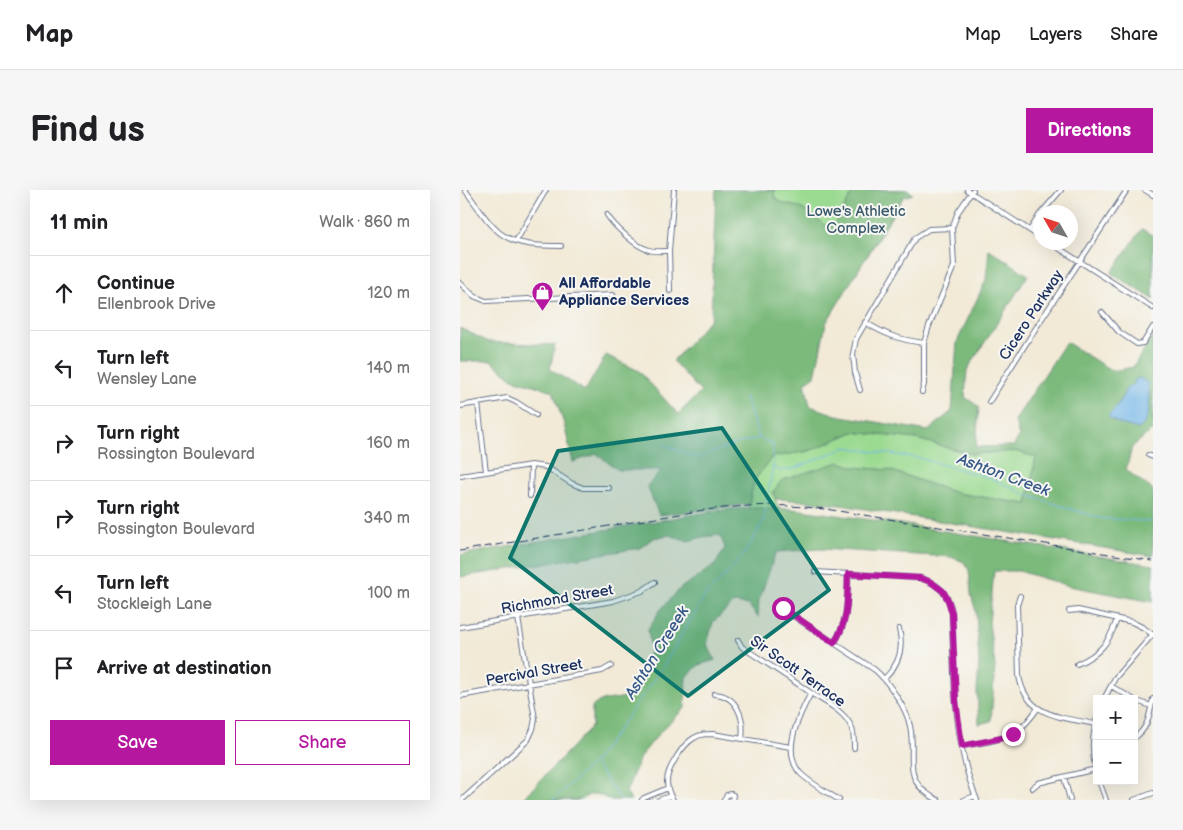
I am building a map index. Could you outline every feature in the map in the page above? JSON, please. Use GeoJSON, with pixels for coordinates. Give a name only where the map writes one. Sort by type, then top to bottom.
{"type":"FeatureCollection","features":[{"type":"Feature","properties":{"kind":"street"},"geometry":{"type":"LineString","coordinates":[[465,190],[496,229],[504,235],[527,244],[561,246]]}},
{"type":"Feature","properties":{"kind":"street"},"geometry":{"type":"LineString","coordinates":[[516,241],[546,190]]}},
{"type":"Feature","properties":{"kind":"street"},"geometry":{"type":"LineString","coordinates":[[670,291],[669,251],[674,190]]}},
{"type":"Feature","properties":{"kind":"street"},"geometry":{"type":"LineString","coordinates":[[1048,205],[1061,190]]}},
{"type":"Feature","properties":{"kind":"street","name":"Cicero Parkway"},"geometry":{"type":"LineString","coordinates":[[989,402],[1127,190]]}},
{"type":"Feature","properties":{"kind":"street"},"geometry":{"type":"LineString","coordinates":[[1145,190],[1153,195]]}},
{"type":"Feature","properties":{"kind":"street"},"geometry":{"type":"LineString","coordinates":[[922,392],[924,384],[924,343],[929,326],[954,266],[952,228],[958,212],[970,191],[1033,232]]}},
{"type":"Feature","properties":{"kind":"street"},"geometry":{"type":"LineString","coordinates":[[606,216],[613,225],[641,247],[650,250],[669,251]]}},
{"type":"Feature","properties":{"kind":"street"},"geometry":{"type":"LineString","coordinates":[[1030,230],[1033,225]]}},
{"type":"Feature","properties":{"kind":"street"},"geometry":{"type":"LineString","coordinates":[[860,390],[852,354],[856,339],[865,322],[916,238],[929,229],[952,228]]}},
{"type":"Feature","properties":{"kind":"street"},"geometry":{"type":"LineString","coordinates":[[1062,250],[1153,308]]}},
{"type":"Feature","properties":{"kind":"street"},"geometry":{"type":"LineString","coordinates":[[460,283],[474,296],[486,301],[613,295]]}},
{"type":"Feature","properties":{"kind":"street"},"geometry":{"type":"LineString","coordinates":[[1102,312],[1119,332],[1137,344],[1143,342],[1153,327]]}},
{"type":"Feature","properties":{"kind":"street"},"geometry":{"type":"LineString","coordinates":[[865,322],[900,339],[924,343]]}},
{"type":"Feature","properties":{"kind":"street"},"geometry":{"type":"LineString","coordinates":[[460,406],[507,398],[536,415]]}},
{"type":"Feature","properties":{"kind":"street"},"geometry":{"type":"LineString","coordinates":[[478,403],[486,472]]}},
{"type":"Feature","properties":{"kind":"street"},"geometry":{"type":"LineString","coordinates":[[1148,455],[1153,457]]}},
{"type":"Feature","properties":{"kind":"street"},"geometry":{"type":"LineString","coordinates":[[530,496],[531,465]]}},
{"type":"Feature","properties":{"kind":"street"},"geometry":{"type":"LineString","coordinates":[[460,476],[531,465],[546,468],[583,488],[609,488]]}},
{"type":"Feature","properties":{"kind":"street"},"geometry":{"type":"LineString","coordinates":[[815,572],[920,578],[931,582],[943,591],[952,613],[956,701],[962,746],[976,798],[964,800]]}},
{"type":"Feature","properties":{"kind":"street"},"geometry":{"type":"LineString","coordinates":[[834,643],[842,631],[846,617],[848,574]]}},
{"type":"Feature","properties":{"kind":"street","name":"Richmond Street"},"geometry":{"type":"LineString","coordinates":[[460,627],[613,601],[642,591],[655,582]]}},
{"type":"Feature","properties":{"kind":"street"},"geometry":{"type":"LineString","coordinates":[[1020,596],[1017,605],[1020,683],[1026,695],[1038,708],[1047,713],[1093,724]]}},
{"type":"Feature","properties":{"kind":"street"},"geometry":{"type":"LineString","coordinates":[[779,601],[783,608],[884,678],[906,713],[910,723],[911,761],[916,782],[926,793],[938,800]]}},
{"type":"Feature","properties":{"kind":"street"},"geometry":{"type":"LineString","coordinates":[[1069,611],[1078,610],[1136,623],[1153,634],[1125,666],[1106,695]]}},
{"type":"Feature","properties":{"kind":"street"},"geometry":{"type":"LineString","coordinates":[[462,800],[528,740],[533,729],[535,719],[518,618]]}},
{"type":"Feature","properties":{"kind":"street"},"geometry":{"type":"LineString","coordinates":[[1077,664],[1094,655],[1104,646],[1117,619]]}},
{"type":"Feature","properties":{"kind":"street"},"geometry":{"type":"LineString","coordinates":[[884,678],[894,668],[900,656],[899,629]]}},
{"type":"Feature","properties":{"kind":"street","name":"Sir Scott Terrace"},"geometry":{"type":"LineString","coordinates":[[738,640],[742,647],[838,711],[848,721],[854,736],[854,748]]}},
{"type":"Feature","properties":{"kind":"street","name":"Percival Street"},"geometry":{"type":"LineString","coordinates":[[460,696],[602,671],[611,666]]}},
{"type":"Feature","properties":{"kind":"street"},"geometry":{"type":"LineString","coordinates":[[1110,686],[1126,695]]}},
{"type":"Feature","properties":{"kind":"street"},"geometry":{"type":"LineString","coordinates":[[811,693],[795,732],[791,747],[792,758],[801,773],[839,800]]}},
{"type":"Feature","properties":{"kind":"street"},"geometry":{"type":"LineString","coordinates":[[714,694],[722,695],[736,706],[743,721],[742,739]]}},
{"type":"Feature","properties":{"kind":"street"},"geometry":{"type":"LineString","coordinates":[[1138,735],[1147,725],[1153,699]]}},
{"type":"Feature","properties":{"kind":"street"},"geometry":{"type":"LineString","coordinates":[[1138,701],[1151,706]]}},
{"type":"Feature","properties":{"kind":"street"},"geometry":{"type":"LineString","coordinates":[[962,746],[1008,736],[1024,726],[1038,708]]}},
{"type":"Feature","properties":{"kind":"street"},"geometry":{"type":"LineString","coordinates":[[674,800],[670,796],[667,776],[684,747],[695,737],[711,734],[791,747]]}},
{"type":"Feature","properties":{"kind":"street"},"geometry":{"type":"LineString","coordinates":[[1032,788],[1038,783],[1093,772]]}},
{"type":"Feature","properties":{"kind":"street"},"geometry":{"type":"LineString","coordinates":[[1064,777],[1070,800]]}},
{"type":"Feature","properties":{"kind":"street"},"geometry":{"type":"LineString","coordinates":[[1100,785],[1106,800]]}},
{"type":"Feature","properties":{"kind":"street"},"geometry":{"type":"LineString","coordinates":[[642,800],[668,788]]}},
{"type":"Feature","properties":{"kind":"street"},"geometry":{"type":"LineString","coordinates":[[1134,800],[1153,793]]}},
{"type":"Feature","properties":{"kind":"street"},"geometry":{"type":"LineString","coordinates":[[724,800],[727,795],[731,794],[733,795],[732,800]]}},
{"type":"Feature","properties":{"kind":"street"},"geometry":{"type":"LineString","coordinates":[[659,800],[670,796]]}},
{"type":"Feature","properties":{"kind":"highlighted area"},"geometry":{"type":"Polygon","coordinates":[[[722,428],[829,590],[688,696],[510,558],[558,451],[722,428]]]}},
{"type":"Feature","properties":{"kind":"green space"},"geometry":{"type":"Polygon","coordinates":[[[716,190],[775,190],[776,199],[780,202],[799,207],[817,218],[824,225],[830,227],[834,225],[854,190],[908,190],[913,194],[903,197],[826,323],[815,376],[805,383],[810,406],[836,415],[928,431],[952,411],[957,342],[986,280],[989,249],[1028,275],[967,370],[965,397],[979,407],[976,447],[1014,446],[1019,436],[1015,420],[1066,342],[1112,371],[1133,367],[1153,336],[1153,431],[1132,447],[1126,470],[1153,490],[1153,556],[841,505],[776,499],[773,492],[782,480],[839,462],[854,467],[889,470],[956,493],[1027,504],[1036,457],[1014,451],[971,454],[917,439],[853,432],[809,451],[772,457],[754,481],[749,504],[659,515],[647,486],[662,470],[618,470],[597,454],[573,462],[564,424],[553,391],[513,379],[491,361],[460,361],[460,328],[489,342],[555,345],[550,369],[585,391],[606,355],[639,371],[678,414],[701,392],[673,361],[711,318],[716,190]]]}},
{"type":"Feature","properties":{"kind":"green space","name":"Lowe's Athletic Complex"},"geometry":{"type":"Polygon","coordinates":[[[768,190],[908,190],[913,194],[904,196],[865,260],[765,195],[768,190]]]}},
{"type":"Feature","properties":{"kind":"green space"},"geometry":{"type":"Polygon","coordinates":[[[1142,229],[1153,236],[1153,299],[1111,273],[1142,229]]]}},
{"type":"Feature","properties":{"kind":"green space"},"geometry":{"type":"Polygon","coordinates":[[[853,432],[917,439],[971,454],[1014,451],[1036,457],[1027,504],[956,493],[889,470],[854,467],[839,462],[773,492],[782,518],[598,784],[582,800],[534,800],[640,694],[713,578],[745,520],[754,481],[772,457],[809,451],[853,432]]]}},
{"type":"Feature","properties":{"kind":"green space"},"geometry":{"type":"Polygon","coordinates":[[[731,509],[793,509],[901,524],[1153,565],[1153,602],[1069,586],[1019,571],[994,571],[989,623],[995,666],[991,721],[979,724],[977,692],[979,662],[976,612],[971,594],[969,570],[964,562],[951,557],[821,549],[776,552],[759,600],[758,617],[748,605],[734,603],[713,622],[707,644],[715,660],[699,665],[686,677],[685,708],[661,731],[640,757],[626,792],[631,800],[610,800],[598,794],[583,796],[578,800],[522,800],[592,726],[592,707],[600,701],[621,698],[634,691],[651,650],[648,629],[661,609],[682,587],[715,565],[725,548],[720,535],[688,541],[669,535],[653,538],[640,548],[460,577],[460,555],[697,514],[731,509]]]}},
{"type":"Feature","properties":{"kind":"water"},"geometry":{"type":"Polygon","coordinates":[[[1140,378],[1148,383],[1149,407],[1148,416],[1143,425],[1138,429],[1118,423],[1108,416],[1116,408],[1127,388],[1134,384],[1136,379],[1140,378]]]}},
{"type":"Feature","properties":{"kind":"waterway"},"geometry":{"type":"LineString","coordinates":[[745,396],[759,438],[773,444],[773,467],[766,503]]}},
{"type":"Feature","properties":{"kind":"waterway"},"geometry":{"type":"LineString","coordinates":[[663,444],[696,458],[735,444],[759,438]]}},
{"type":"Feature","properties":{"kind":"waterway","name":"Ashton Creek"},"geometry":{"type":"LineString","coordinates":[[773,467],[780,471],[793,469],[847,447],[919,458],[993,479],[1029,496],[1100,518],[1153,522]]}},
{"type":"Feature","properties":{"kind":"waterway","name":"Ashton Creeek"},"geometry":{"type":"LineString","coordinates":[[553,800],[594,762],[616,733],[666,662],[704,597],[743,556],[763,522],[766,508]]}},
{"type":"Feature","properties":{"kind":"waterway"},"geometry":{"type":"LineString","coordinates":[[595,764],[621,800]]}},
{"type":"Feature","properties":{"kind":"railway"},"geometry":{"type":"LineString","coordinates":[[460,551],[704,510],[779,505],[832,510],[1153,561]]}},
{"type":"Feature","properties":{"kind":"place","name":"All Affordable Appliance Services"},"geometry":{"type":"Point","coordinates":[543,311]}},
{"type":"Feature","properties":{"kind":"route"},"geometry":{"type":"LineString","coordinates":[[783,608],[834,643],[842,631],[846,617],[848,574],[920,578],[931,582],[943,591],[951,608],[956,701],[962,746],[1013,734]]}}]}
